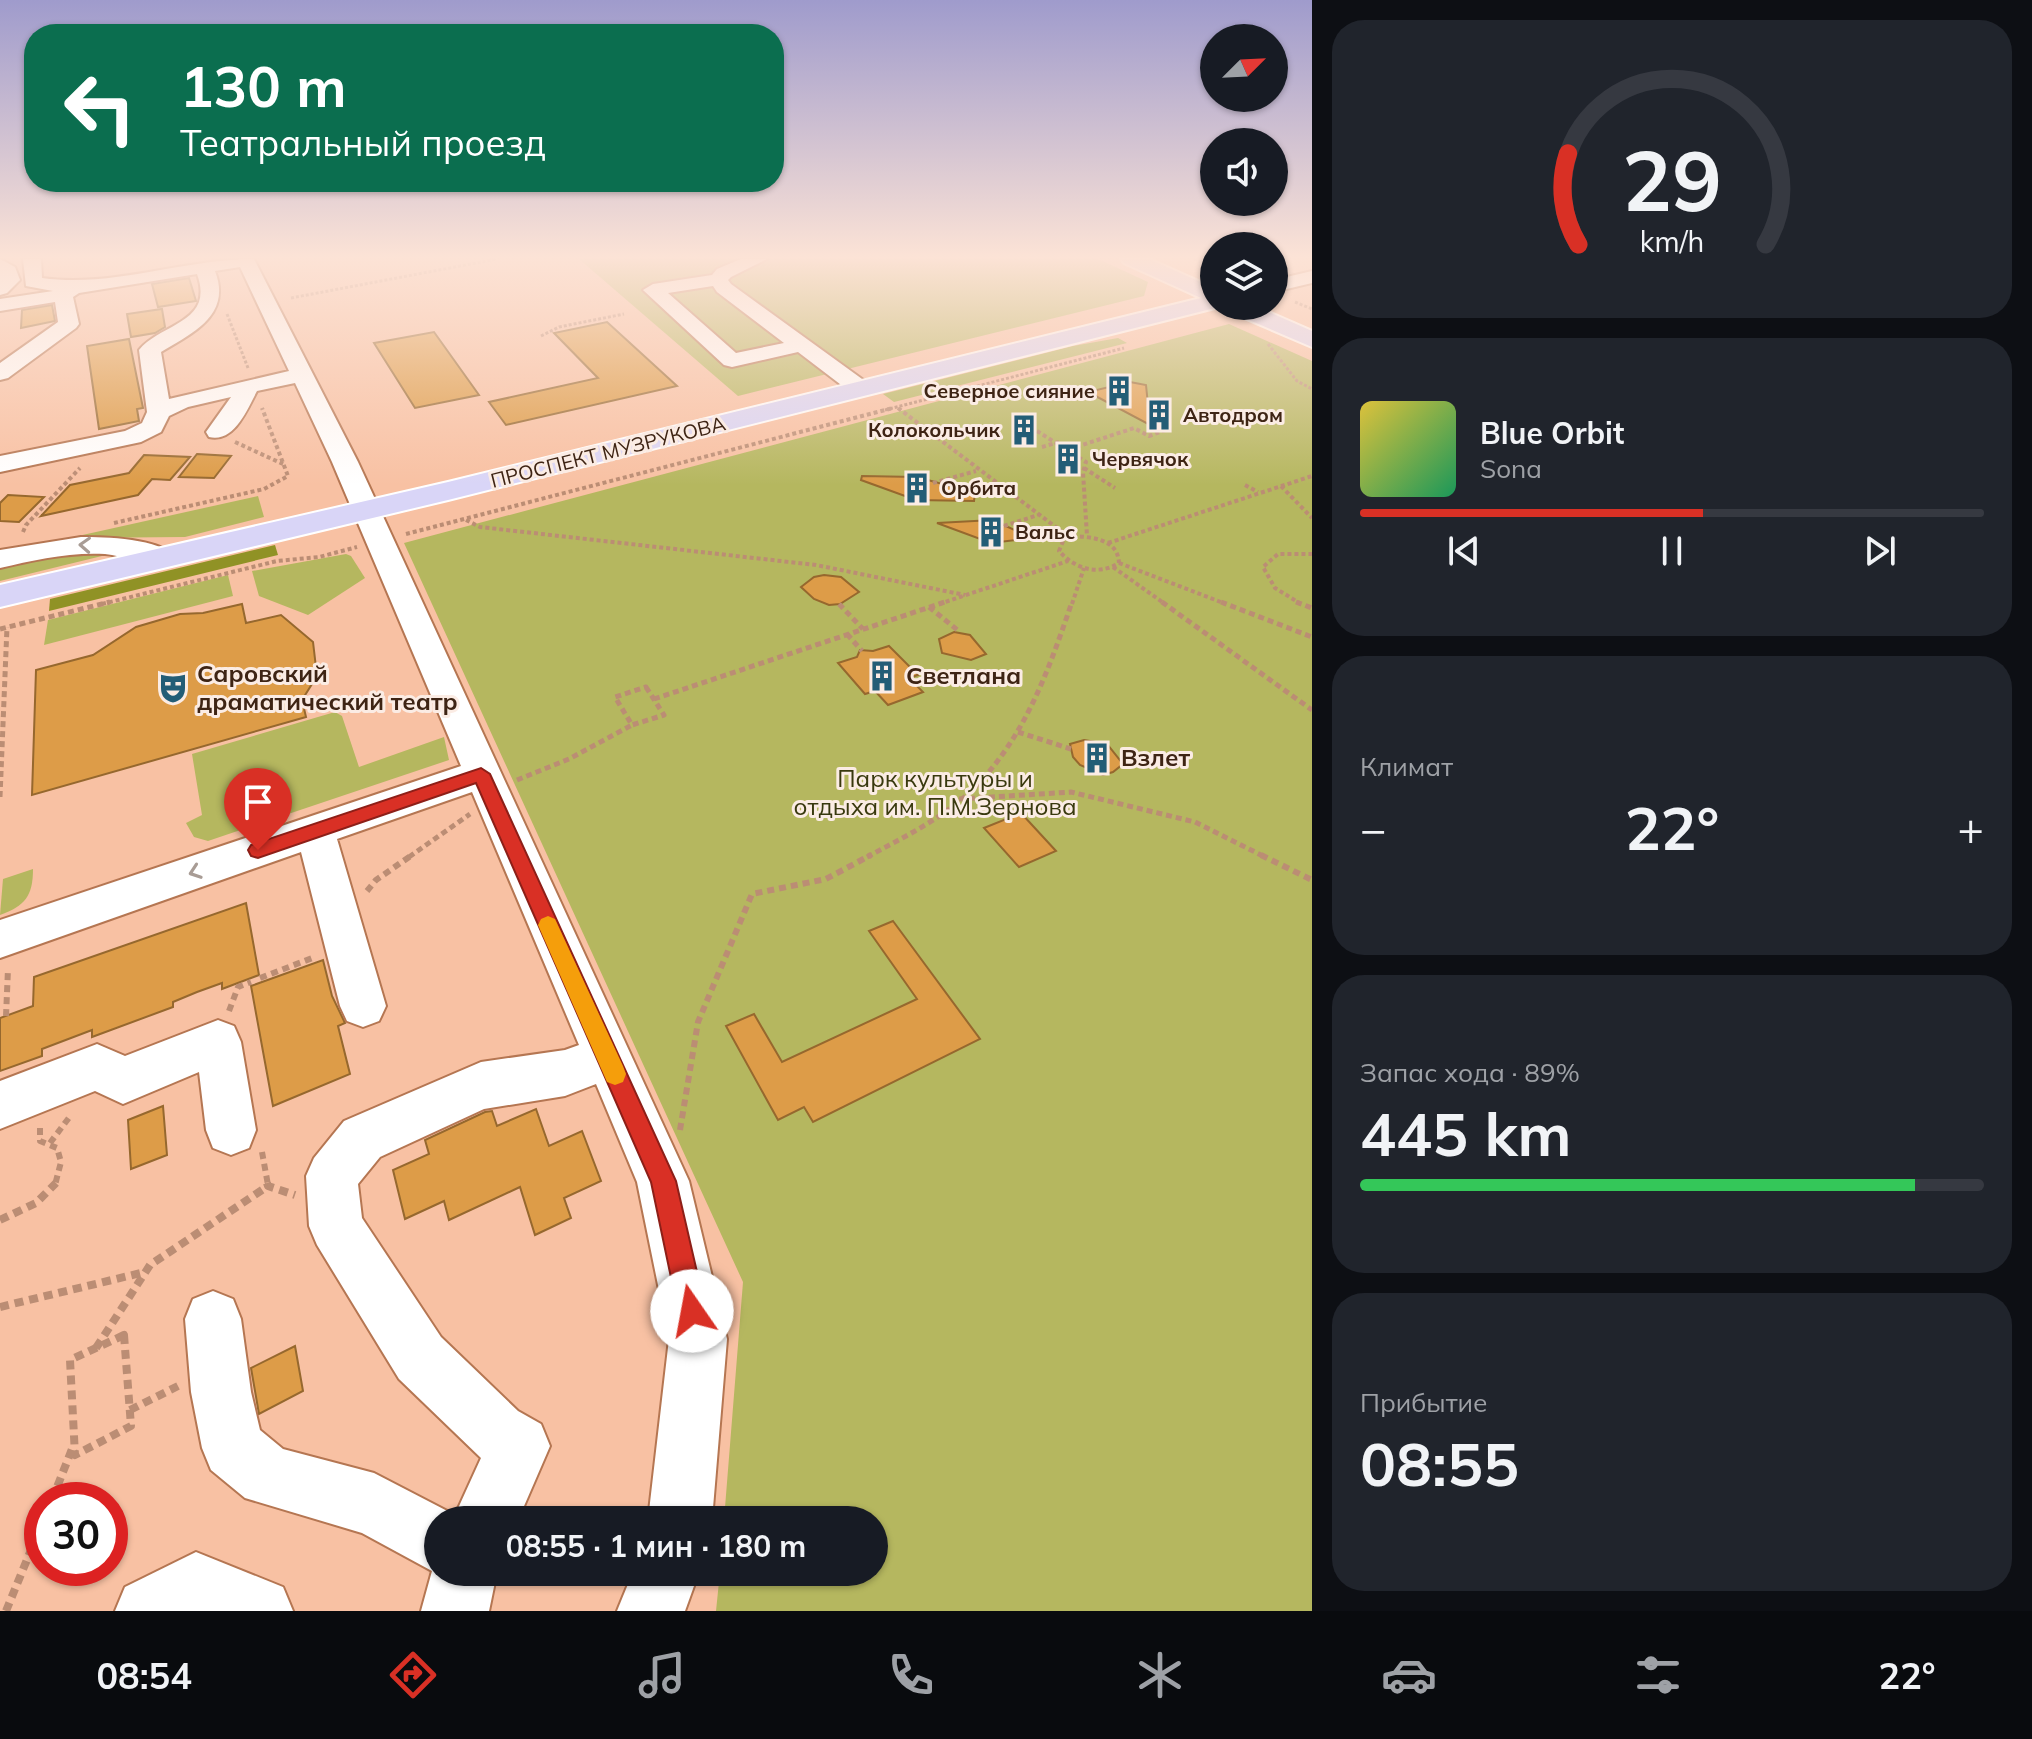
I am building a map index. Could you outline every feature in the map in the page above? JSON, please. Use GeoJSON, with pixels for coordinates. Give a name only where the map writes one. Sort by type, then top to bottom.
{"type":"FeatureCollection","features":[{"type":"Feature","properties":{"kind":"main road","name":"ПРОСПЕКТ МУЗРУКОВА"},"geometry":{"type":"LineString","coordinates":[[2,617],[161,558],[1076,334]]}},
{"type":"Feature","properties":{"kind":"street"},"geometry":{"type":"LineString","coordinates":[[0,373],[55,334]]}},
{"type":"Feature","properties":{"kind":"street"},"geometry":{"type":"LineString","coordinates":[[0,464],[132,437],[152,427],[159,412],[150,350],[175,334]]}},
{"type":"Feature","properties":{"kind":"street"},"geometry":{"type":"LineString","coordinates":[[280,334],[366,510],[493,787],[663,1181],[698,1339],[681,1506]]}},
{"type":"Feature","properties":{"kind":"street"},"geometry":{"type":"LineString","coordinates":[[703,334],[732,360],[803,345]]}},
{"type":"Feature","properties":{"kind":"street"},"geometry":{"type":"LineString","coordinates":[[788,334],[861,389]]}},
{"type":"Feature","properties":{"kind":"street"},"geometry":{"type":"LineString","coordinates":[[159,412],[180,402],[300,375]]}},
{"type":"Feature","properties":{"kind":"street"},"geometry":{"type":"LineString","coordinates":[[218,432],[234,413],[248,387]]}},
{"type":"Feature","properties":{"kind":"street"},"geometry":{"type":"LineString","coordinates":[[0,559],[68,545],[138,548],[161,558]]}},
{"type":"Feature","properties":{"kind":"street"},"geometry":{"type":"LineString","coordinates":[[4,948],[315,831],[493,787]]}},
{"type":"Feature","properties":{"kind":"street"},"geometry":{"type":"LineString","coordinates":[[315,831],[363,1006]]}},
{"type":"Feature","properties":{"kind":"street"},"geometry":{"type":"LineString","coordinates":[[19,1098],[97,1067],[123,1080],[218,1042],[246,1139]]}},
{"type":"Feature","properties":{"kind":"street"},"geometry":{"type":"LineString","coordinates":[[491,1506],[519,1446],[496,1433],[420,1358],[336,1226],[332,1176],[362,1139],[481,1086],[565,1073],[607,1057]]}},
{"type":"Feature","properties":{"kind":"street"},"geometry":{"type":"LineString","coordinates":[[213,1319],[221,1392],[233,1448],[267,1476],[374,1505],[424,1533]]}},
{"type":"Feature","properties":{"kind":"street"},"geometry":{"type":"LineString","coordinates":[[149,1611],[196,1585],[259,1611]]}},
{"type":"Feature","properties":{"kind":"street"},"geometry":{"type":"LineString","coordinates":[[455,1611],[461,1586]]}},
{"type":"Feature","properties":{"kind":"street"},"geometry":{"type":"LineString","coordinates":[[651,1611],[661,1586]]}},
{"type":"Feature","properties":{"kind":"path"},"geometry":{"type":"LineString","coordinates":[[541,336],[545,334]]}},
{"type":"Feature","properties":{"kind":"path"},"geometry":{"type":"LineString","coordinates":[[1264,339],[1297,381],[1312,389]]}},
{"type":"Feature","properties":{"kind":"path"},"geometry":{"type":"LineString","coordinates":[[393,538],[1135,345]]}},
{"type":"Feature","properties":{"kind":"path"},"geometry":{"type":"LineString","coordinates":[[896,407],[1069,537]]}},
{"type":"Feature","properties":{"kind":"path"},"geometry":{"type":"LineString","coordinates":[[1069,449],[1134,428],[1149,436],[1171,428]]}},
{"type":"Feature","properties":{"kind":"path"},"geometry":{"type":"LineString","coordinates":[[1037,431],[1059,442],[1086,462],[1087,536]]}},
{"type":"Feature","properties":{"kind":"path"},"geometry":{"type":"LineString","coordinates":[[1042,447],[1059,442]]}},
{"type":"Feature","properties":{"kind":"path"},"geometry":{"type":"LineString","coordinates":[[22,535],[26,525],[104,443]]}},
{"type":"Feature","properties":{"kind":"path"},"geometry":{"type":"LineString","coordinates":[[1084,468],[1115,488]]}},
{"type":"Feature","properties":{"kind":"path"},"geometry":{"type":"LineString","coordinates":[[933,483],[977,470]]}},
{"type":"Feature","properties":{"kind":"path"},"geometry":{"type":"LineString","coordinates":[[110,524],[264,489],[288,476]]}},
{"type":"Feature","properties":{"kind":"path"},"geometry":{"type":"LineString","coordinates":[[1108,543],[1312,476]]}},
{"type":"Feature","properties":{"kind":"path"},"geometry":{"type":"LineString","coordinates":[[1245,485],[1259,493]]}},
{"type":"Feature","properties":{"kind":"path"},"geometry":{"type":"LineString","coordinates":[[1281,486],[1312,518]]}},
{"type":"Feature","properties":{"kind":"path"},"geometry":{"type":"LineString","coordinates":[[1004,526],[1039,515]]}},
{"type":"Feature","properties":{"kind":"path"},"geometry":{"type":"LineString","coordinates":[[465,519],[480,527],[816,565],[965,595]]}},
{"type":"Feature","properties":{"kind":"path"},"geometry":{"type":"LineString","coordinates":[[1087,536],[1116,549],[1119,563],[1113,567],[1084,568],[1068,561],[1059,551],[1060,544],[1069,537],[1087,536]]}},
{"type":"Feature","properties":{"kind":"path"},"geometry":{"type":"LineString","coordinates":[[0,797],[2,617],[359,547]]}},
{"type":"Feature","properties":{"kind":"path"},"geometry":{"type":"LineString","coordinates":[[1312,554],[1275,554],[1263,567],[1272,586],[1284,596],[1312,608]]}},
{"type":"Feature","properties":{"kind":"path"},"geometry":{"type":"LineString","coordinates":[[654,699],[1068,561]]}},
{"type":"Feature","properties":{"kind":"path"},"geometry":{"type":"LineString","coordinates":[[1119,563],[1312,637]]}},
{"type":"Feature","properties":{"kind":"path"},"geometry":{"type":"LineString","coordinates":[[1113,567],[1312,710]]}},
{"type":"Feature","properties":{"kind":"path"},"geometry":{"type":"LineString","coordinates":[[678,1138],[698,1022],[752,894],[826,879],[923,826],[975,787],[1018,732],[1046,678],[1084,568]]}},
{"type":"Feature","properties":{"kind":"path"},"geometry":{"type":"LineString","coordinates":[[839,604],[863,629]]}},
{"type":"Feature","properties":{"kind":"path"},"geometry":{"type":"LineString","coordinates":[[929,607],[960,632]]}},
{"type":"Feature","properties":{"kind":"path"},"geometry":{"type":"LineString","coordinates":[[847,634],[862,651]]}},
{"type":"Feature","properties":{"kind":"path"},"geometry":{"type":"LineString","coordinates":[[260,978],[344,934],[376,880],[493,787],[569,759],[632,725],[664,715],[646,687],[615,697],[632,725]]}},
{"type":"Feature","properties":{"kind":"path"},"geometry":{"type":"LineString","coordinates":[[1018,732],[1071,749]]}},
{"type":"Feature","properties":{"kind":"path"},"geometry":{"type":"LineString","coordinates":[[958,799],[1071,792],[1085,795],[1195,822],[1312,880]]}},
{"type":"Feature","properties":{"kind":"path"},"geometry":{"type":"LineString","coordinates":[[4,948],[6,1016]]}},
{"type":"Feature","properties":{"kind":"path"},"geometry":{"type":"LineString","coordinates":[[238,987],[251,982]]}},
{"type":"Feature","properties":{"kind":"path"},"geometry":{"type":"LineString","coordinates":[[0,1220],[33,1207],[47,1196],[62,1166],[57,1148],[40,1141],[19,1098]]}},
{"type":"Feature","properties":{"kind":"path"},"geometry":{"type":"LineString","coordinates":[[246,1139],[268,1186],[334,1208]]}},
{"type":"Feature","properties":{"kind":"path"},"geometry":{"type":"LineString","coordinates":[[96,1348],[150,1265],[268,1186]]}},
{"type":"Feature","properties":{"kind":"path"},"geometry":{"type":"LineString","coordinates":[[0,1307],[146,1272]]}},
{"type":"Feature","properties":{"kind":"path"},"geometry":{"type":"LineString","coordinates":[[124,1335],[131,1426],[75,1455],[70,1360],[96,1348],[124,1335]]}},
{"type":"Feature","properties":{"kind":"path"},"geometry":{"type":"LineString","coordinates":[[59,1482],[74,1444]]}},
{"type":"Feature","properties":{"kind":"path"},"geometry":{"type":"LineString","coordinates":[[6,1611],[24,1567]]}},
{"type":"Feature","properties":{"kind":"green space"},"geometry":{"type":"Polygon","coordinates":[[[666,334],[989,334],[738,396],[666,334]]]}},
{"type":"Feature","properties":{"kind":"green space","name":"Парк культуры и отдыха им. П.М.Зернова"},"geometry":{"type":"Polygon","coordinates":[[[1191,334],[1252,334],[1312,361],[1312,1611],[716,1611],[719,1586],[888,1586],[888,1506],[725,1506],[743,1282],[404,543],[1191,334]]]}},
{"type":"Feature","properties":{"kind":"green space"},"geometry":{"type":"Polygon","coordinates":[[[1118,338],[1127,343],[894,402],[883,394],[1073,346],[1118,338]]]}},
{"type":"Feature","properties":{"kind":"green space"},"geometry":{"type":"Polygon","coordinates":[[[258,496],[264,517],[185,537],[69,538],[258,496]]]}},
{"type":"Feature","properties":{"kind":"green space"},"geometry":{"type":"Polygon","coordinates":[[[66,552],[106,555],[0,581],[0,567],[66,552]]]}},
{"type":"Feature","properties":{"kind":"green space"},"geometry":{"type":"Polygon","coordinates":[[[346,554],[351,556],[365,578],[308,615],[259,596],[252,571],[346,554]]]}},
{"type":"Feature","properties":{"kind":"green space"},"geometry":{"type":"Polygon","coordinates":[[[228,575],[233,596],[44,645],[48,620],[228,575]]]}},
{"type":"Feature","properties":{"kind":"green space"},"geometry":{"type":"Polygon","coordinates":[[[335,712],[342,716],[359,767],[444,737],[449,760],[208,841],[194,837],[186,823],[202,815],[192,754],[335,712]]]}},
{"type":"Feature","properties":{"kind":"green space"},"geometry":{"type":"Polygon","coordinates":[[[33,869],[26,899],[16,908],[0,915],[3,879],[33,869]]]}},
{"type":"Feature","properties":{"kind":"shaded area"},"geometry":{"type":"Polygon","coordinates":[[[275,545],[278,555],[49,611],[50,599],[275,545]]]}},
{"type":"Feature","properties":{"kind":"building"},"geometry":{"type":"Polygon","coordinates":[[[436,334],[479,395],[415,408],[374,343],[436,334]]]}},
{"type":"Feature","properties":{"kind":"building"},"geometry":{"type":"Polygon","coordinates":[[[555,334],[620,334],[677,386],[506,425],[489,402],[598,378],[555,334]]]}},
{"type":"Feature","properties":{"kind":"building"},"geometry":{"type":"Polygon","coordinates":[[[129,339],[143,408],[137,409],[139,421],[99,429],[87,346],[129,339]]]}},
{"type":"Feature","properties":{"kind":"building"},"geometry":{"type":"Polygon","coordinates":[[[1130,382],[1146,385],[1150,425],[1088,392],[1130,382]]]}},
{"type":"Feature","properties":{"kind":"building"},"geometry":{"type":"Polygon","coordinates":[[[197,454],[231,456],[214,478],[179,477],[197,454]]]}},
{"type":"Feature","properties":{"kind":"building"},"geometry":{"type":"Polygon","coordinates":[[[144,455],[190,457],[170,480],[152,479],[138,495],[41,516],[70,485],[129,473],[144,455]]]}},
{"type":"Feature","properties":{"kind":"building"},"geometry":{"type":"Polygon","coordinates":[[[862,476],[917,477],[975,493],[974,501],[916,500],[861,480],[862,476]]]}},
{"type":"Feature","properties":{"kind":"building"},"geometry":{"type":"Polygon","coordinates":[[[8,495],[44,497],[19,522],[0,521],[0,503],[8,495]]]}},
{"type":"Feature","properties":{"kind":"building"},"geometry":{"type":"Polygon","coordinates":[[[993,520],[1032,538],[991,543],[937,523],[993,520]]]}},
{"type":"Feature","properties":{"kind":"building"},"geometry":{"type":"Polygon","coordinates":[[[814,577],[841,577],[859,592],[840,604],[829,605],[814,599],[801,587],[814,577]]]}},
{"type":"Feature","properties":{"kind":"building","name":"Саровский драматический театр"},"geometry":{"type":"Polygon","coordinates":[[[242,604],[246,623],[281,615],[313,642],[317,676],[302,700],[306,717],[32,795],[36,670],[93,655],[136,627],[180,614],[203,613],[242,604]]]}},
{"type":"Feature","properties":{"kind":"building"},"geometry":{"type":"Polygon","coordinates":[[[954,632],[970,635],[986,654],[971,660],[942,653],[939,639],[954,632]]]}},
{"type":"Feature","properties":{"kind":"building","name":"Светлана"},"geometry":{"type":"Polygon","coordinates":[[[889,646],[918,675],[909,678],[923,692],[888,705],[875,691],[865,694],[838,663],[857,657],[860,650],[873,651],[889,646]]]}},
{"type":"Feature","properties":{"kind":"building","name":"Взлет"},"geometry":{"type":"Polygon","coordinates":[[[1084,740],[1107,744],[1123,764],[1103,775],[1080,765],[1073,757],[1070,744],[1084,740]]]}},
{"type":"Feature","properties":{"kind":"building"},"geometry":{"type":"Polygon","coordinates":[[[1021,813],[1056,851],[1019,867],[984,828],[1021,813]]]}},
{"type":"Feature","properties":{"kind":"building"},"geometry":{"type":"Polygon","coordinates":[[[246,903],[259,975],[222,989],[222,983],[197,992],[173,1002],[173,1007],[92,1037],[92,1030],[42,1049],[42,1056],[0,1071],[0,1018],[33,1006],[34,977],[246,903]]]}},
{"type":"Feature","properties":{"kind":"building"},"geometry":{"type":"Polygon","coordinates":[[[893,921],[980,1039],[813,1122],[804,1107],[778,1120],[726,1026],[754,1014],[782,1062],[917,999],[869,931],[893,921]]]}},
{"type":"Feature","properties":{"kind":"building"},"geometry":{"type":"Polygon","coordinates":[[[323,960],[332,996],[345,1023],[338,1026],[350,1074],[273,1106],[251,986],[323,960]]]}},
{"type":"Feature","properties":{"kind":"building"},"geometry":{"type":"Polygon","coordinates":[[[163,1106],[167,1155],[131,1169],[128,1120],[163,1106]]]}},
{"type":"Feature","properties":{"kind":"building"},"geometry":{"type":"Polygon","coordinates":[[[536,1109],[549,1146],[582,1131],[601,1181],[564,1198],[571,1218],[535,1235],[520,1187],[449,1220],[444,1201],[405,1219],[393,1170],[429,1154],[425,1140],[485,1112],[492,1111],[497,1126],[536,1109]]]}},
{"type":"Feature","properties":{"kind":"building"},"geometry":{"type":"Polygon","coordinates":[[[295,1346],[303,1391],[259,1414],[251,1368],[295,1346]]]}},
{"type":"Feature","properties":{"kind":"slow traffic"},"geometry":{"type":"LineString","coordinates":[[548,925],[615,1074]]}},
{"type":"Feature","properties":{"kind":"place","name":"Северное сияние"},"geometry":{"type":"Point","coordinates":[1119,391]}},
{"type":"Feature","properties":{"kind":"place","name":"Автодром"},"geometry":{"type":"Point","coordinates":[1159,415]}},
{"type":"Feature","properties":{"kind":"place","name":"Колокольчик"},"geometry":{"type":"Point","coordinates":[1024,430]}},
{"type":"Feature","properties":{"kind":"place","name":"Червячок"},"geometry":{"type":"Point","coordinates":[1068,459]}},
{"type":"Feature","properties":{"kind":"place","name":"Орбита"},"geometry":{"type":"Point","coordinates":[917,488]}},
{"type":"Feature","properties":{"kind":"place","name":"Вальс"},"geometry":{"type":"Point","coordinates":[991,532]}},
{"type":"Feature","properties":{"kind":"place","name":"Светлана"},"geometry":{"type":"Point","coordinates":[882,676]}},
{"type":"Feature","properties":{"kind":"place","name":"Саровский драматический театр"},"geometry":{"type":"Point","coordinates":[173,688]}},
{"type":"Feature","properties":{"kind":"place","name":"Взлет"},"geometry":{"type":"Point","coordinates":[1097,758]}},
{"type":"Feature","properties":{"kind":"route"},"geometry":{"type":"LineString","coordinates":[[258,850],[481,774],[663,1181],[692,1311]]}}]}
